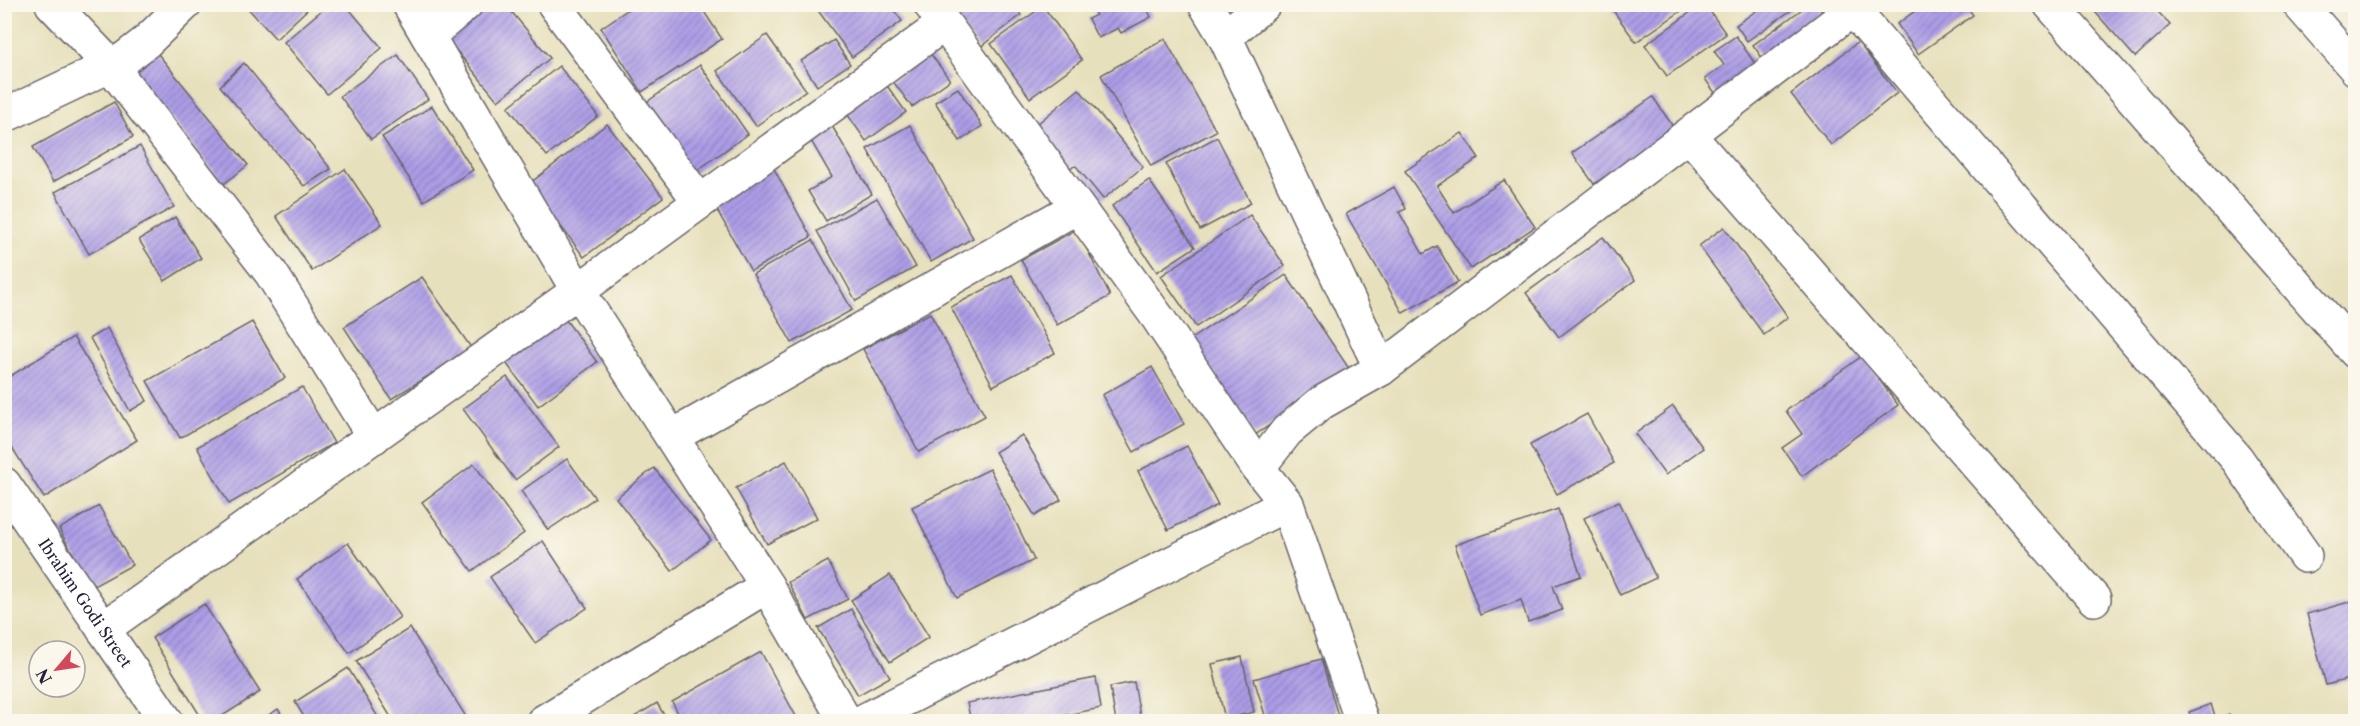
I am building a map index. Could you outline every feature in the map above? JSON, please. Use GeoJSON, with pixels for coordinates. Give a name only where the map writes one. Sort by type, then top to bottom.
{"type":"FeatureCollection","features":[{"type":"Feature","properties":{"kind":"street"},"geometry":{"type":"LineString","coordinates":[[52,4],[110,65],[271,273],[374,437]]}},
{"type":"Feature","properties":{"kind":"street"},"geometry":{"type":"LineString","coordinates":[[4,116],[124,59],[146,42],[185,4]]}},
{"type":"Feature","properties":{"kind":"street"},"geometry":{"type":"LineString","coordinates":[[409,4],[578,291],[767,586],[846,722]]}},
{"type":"Feature","properties":{"kind":"street"},"geometry":{"type":"LineString","coordinates":[[428,36],[466,4]]}},
{"type":"Feature","properties":{"kind":"street"},"geometry":{"type":"LineString","coordinates":[[554,4],[700,202]]}},
{"type":"Feature","properties":{"kind":"street"},"geometry":{"type":"LineString","coordinates":[[1205,4],[1225,37],[1381,369]]}},
{"type":"Feature","properties":{"kind":"street"},"geometry":{"type":"LineString","coordinates":[[1225,37],[1264,4]]}},
{"type":"Feature","properties":{"kind":"street"},"geometry":{"type":"LineString","coordinates":[[2050,4],[2355,352]]}},
{"type":"Feature","properties":{"kind":"street"},"geometry":{"type":"LineString","coordinates":[[2299,4],[2355,69]]}},
{"type":"Feature","properties":{"kind":"street"},"geometry":{"type":"LineString","coordinates":[[1258,468],[1287,431],[1321,403],[1381,369],[1689,135],[1853,6],[2237,459],[2305,555]]}},
{"type":"Feature","properties":{"kind":"street"},"geometry":{"type":"LineString","coordinates":[[103,629],[700,202],[937,14],[1158,318],[1258,468],[1287,504],[1362,722]]}},
{"type":"Feature","properties":{"kind":"street"},"geometry":{"type":"LineString","coordinates":[[1689,135],[2094,599]]}},
{"type":"Feature","properties":{"kind":"street"},"geometry":{"type":"LineString","coordinates":[[673,436],[1077,207]]}},
{"type":"Feature","properties":{"kind":"street","name":"Ibrahim Godi Street"},"geometry":{"type":"LineString","coordinates":[[4,484],[167,722]]}},
{"type":"Feature","properties":{"kind":"street"},"geometry":{"type":"LineString","coordinates":[[861,722],[1287,504]]}},
{"type":"Feature","properties":{"kind":"street"},"geometry":{"type":"LineString","coordinates":[[543,722],[767,586]]}},
{"type":"Feature","properties":{"kind":"building"},"geometry":{"type":"Polygon","coordinates":[[[244,4],[313,4],[276,39],[244,4]]]}},
{"type":"Feature","properties":{"kind":"building"},"geometry":{"type":"Polygon","coordinates":[[[329,4],[345,4],[382,48],[327,94],[284,42],[329,4]]]}},
{"type":"Feature","properties":{"kind":"building"},"geometry":{"type":"Polygon","coordinates":[[[490,4],[505,4],[550,58],[498,101],[448,40],[490,4]]]}},
{"type":"Feature","properties":{"kind":"building"},"geometry":{"type":"Polygon","coordinates":[[[636,4],[699,4],[722,39],[642,92],[601,28],[636,4]]]}},
{"type":"Feature","properties":{"kind":"building"},"geometry":{"type":"Polygon","coordinates":[[[945,4],[1013,4],[1021,15],[979,48],[945,4]]]}},
{"type":"Feature","properties":{"kind":"building"},"geometry":{"type":"Polygon","coordinates":[[[1090,4],[1145,4],[1151,17],[1121,33],[1118,28],[1098,38],[1088,19],[1096,15],[1090,4]]]}},
{"type":"Feature","properties":{"kind":"building"},"geometry":{"type":"Polygon","coordinates":[[[1705,4],[1726,34],[1667,76],[1645,45],[1705,4]]]}},
{"type":"Feature","properties":{"kind":"building"},"geometry":{"type":"Polygon","coordinates":[[[1766,4],[1800,4],[1747,41],[1736,25],[1766,4]]]}},
{"type":"Feature","properties":{"kind":"building"},"geometry":{"type":"Polygon","coordinates":[[[1809,4],[1817,4],[1825,16],[1763,59],[1753,45],[1809,4]]]}},
{"type":"Feature","properties":{"kind":"building"},"geometry":{"type":"Polygon","coordinates":[[[1925,4],[1965,4],[1973,15],[1918,54],[1897,24],[1925,4]]]}},
{"type":"Feature","properties":{"kind":"building"},"geometry":{"type":"Polygon","coordinates":[[[2088,4],[2151,4],[2170,25],[2135,57],[2088,4]]]}},
{"type":"Feature","properties":{"kind":"building"},"geometry":{"type":"Polygon","coordinates":[[[814,5],[890,5],[902,21],[852,57],[814,5]]]}},
{"type":"Feature","properties":{"kind":"building"},"geometry":{"type":"Polygon","coordinates":[[[1609,5],[1690,5],[1636,42],[1609,5]]]}},
{"type":"Feature","properties":{"kind":"building"},"geometry":{"type":"Polygon","coordinates":[[[1043,6],[1082,60],[1030,98],[991,44],[1043,6]]]}},
{"type":"Feature","properties":{"kind":"building"},"geometry":{"type":"Polygon","coordinates":[[[767,35],[806,90],[756,126],[717,71],[767,35]]]}},
{"type":"Feature","properties":{"kind":"building"},"geometry":{"type":"Polygon","coordinates":[[[1736,36],[1758,68],[1718,97],[1705,79],[1724,65],[1714,51],[1736,36]]]}},
{"type":"Feature","properties":{"kind":"building"},"geometry":{"type":"Polygon","coordinates":[[[1165,39],[1216,131],[1151,166],[1101,75],[1165,39]]]}},
{"type":"Feature","properties":{"kind":"building"},"geometry":{"type":"Polygon","coordinates":[[[834,40],[850,64],[817,86],[801,61],[834,40]]]}},
{"type":"Feature","properties":{"kind":"building"},"geometry":{"type":"Polygon","coordinates":[[[1858,42],[1897,93],[1831,145],[1791,94],[1858,42]]]}},
{"type":"Feature","properties":{"kind":"building"},"geometry":{"type":"Polygon","coordinates":[[[154,49],[248,165],[224,184],[131,68],[154,49]]]}},
{"type":"Feature","properties":{"kind":"building"},"geometry":{"type":"Polygon","coordinates":[[[930,53],[950,80],[912,107],[892,80],[930,53]]]}},
{"type":"Feature","properties":{"kind":"building"},"geometry":{"type":"Polygon","coordinates":[[[398,55],[428,99],[371,139],[340,96],[398,55]]]}},
{"type":"Feature","properties":{"kind":"building"},"geometry":{"type":"Polygon","coordinates":[[[244,63],[331,169],[304,186],[220,86],[244,63]]]}},
{"type":"Feature","properties":{"kind":"building"},"geometry":{"type":"Polygon","coordinates":[[[700,65],[748,134],[692,174],[644,104],[700,65]]]}},
{"type":"Feature","properties":{"kind":"building"},"geometry":{"type":"Polygon","coordinates":[[[559,66],[598,116],[547,156],[508,107],[559,66]]]}},
{"type":"Feature","properties":{"kind":"building"},"geometry":{"type":"Polygon","coordinates":[[[885,83],[906,112],[866,141],[845,111],[885,83]]]}},
{"type":"Feature","properties":{"kind":"building"},"geometry":{"type":"Polygon","coordinates":[[[958,88],[982,126],[960,141],[935,102],[958,88]]]}},
{"type":"Feature","properties":{"kind":"building"},"geometry":{"type":"Polygon","coordinates":[[[1079,89],[1143,167],[1103,199],[1076,166],[1064,169],[1031,129],[1079,89]]]}},
{"type":"Feature","properties":{"kind":"building"},"geometry":{"type":"Polygon","coordinates":[[[1653,97],[1674,128],[1615,181],[1610,173],[1594,184],[1572,153],[1653,97]]]}},
{"type":"Feature","properties":{"kind":"building"},"geometry":{"type":"Polygon","coordinates":[[[114,102],[133,137],[53,182],[33,147],[114,102]]]}},
{"type":"Feature","properties":{"kind":"building"},"geometry":{"type":"Polygon","coordinates":[[[432,106],[473,170],[424,201],[382,137],[432,106]]]}},
{"type":"Feature","properties":{"kind":"building"},"geometry":{"type":"Polygon","coordinates":[[[607,124],[663,197],[584,257],[529,184],[607,124]]]}},
{"type":"Feature","properties":{"kind":"building"},"geometry":{"type":"Polygon","coordinates":[[[910,125],[973,238],[931,262],[867,149],[910,125]]]}},
{"type":"Feature","properties":{"kind":"building"},"geometry":{"type":"Polygon","coordinates":[[[832,126],[872,194],[826,221],[808,191],[832,177],[810,139],[832,126]]]}},
{"type":"Feature","properties":{"kind":"building"},"geometry":{"type":"Polygon","coordinates":[[[1462,133],[1479,158],[1437,186],[1454,213],[1504,180],[1535,227],[1471,269],[1405,171],[1462,133]]]}},
{"type":"Feature","properties":{"kind":"building"},"geometry":{"type":"Polygon","coordinates":[[[1217,137],[1251,203],[1200,230],[1166,164],[1217,137]]]}},
{"type":"Feature","properties":{"kind":"building"},"geometry":{"type":"Polygon","coordinates":[[[140,146],[174,207],[89,254],[55,192],[140,146]]]}},
{"type":"Feature","properties":{"kind":"building"},"geometry":{"type":"Polygon","coordinates":[[[773,167],[811,237],[751,271],[712,201],[773,167]]]}},
{"type":"Feature","properties":{"kind":"building"},"geometry":{"type":"Polygon","coordinates":[[[345,169],[382,224],[312,271],[276,216],[345,169]]]}},
{"type":"Feature","properties":{"kind":"building"},"geometry":{"type":"Polygon","coordinates":[[[1149,180],[1195,247],[1157,272],[1112,206],[1149,180]]]}},
{"type":"Feature","properties":{"kind":"building"},"geometry":{"type":"Polygon","coordinates":[[[1394,187],[1406,209],[1399,212],[1423,254],[1437,246],[1458,282],[1403,313],[1346,214],[1394,187]]]}},
{"type":"Feature","properties":{"kind":"building"},"geometry":{"type":"Polygon","coordinates":[[[877,198],[916,267],[856,301],[817,231],[877,198]]]}},
{"type":"Feature","properties":{"kind":"building"},"geometry":{"type":"Polygon","coordinates":[[[1250,215],[1285,266],[1196,327],[1161,276],[1250,215]]]}},
{"type":"Feature","properties":{"kind":"building"},"geometry":{"type":"Polygon","coordinates":[[[175,217],[201,258],[165,281],[139,240],[175,217]]]}},
{"type":"Feature","properties":{"kind":"building"},"geometry":{"type":"Polygon","coordinates":[[[1724,227],[1788,317],[1764,335],[1699,246],[1724,227]]]}},
{"type":"Feature","properties":{"kind":"building"},"geometry":{"type":"Polygon","coordinates":[[[1077,229],[1110,296],[1057,325],[1021,260],[1077,229]]]}},
{"type":"Feature","properties":{"kind":"building"},"geometry":{"type":"Polygon","coordinates":[[[1603,237],[1635,280],[1559,337],[1526,293],[1603,237]]]}},
{"type":"Feature","properties":{"kind":"building"},"geometry":{"type":"Polygon","coordinates":[[[813,240],[852,310],[792,343],[753,274],[813,240]]]}},
{"type":"Feature","properties":{"kind":"building"},"geometry":{"type":"Polygon","coordinates":[[[1012,275],[1055,353],[993,386],[951,307],[1012,275]]]}},
{"type":"Feature","properties":{"kind":"building"},"geometry":{"type":"Polygon","coordinates":[[[1286,275],[1350,370],[1255,435],[1191,339],[1286,275]]]}},
{"type":"Feature","properties":{"kind":"building"},"geometry":{"type":"Polygon","coordinates":[[[422,277],[472,349],[391,399],[344,327],[422,277]]]}},
{"type":"Feature","properties":{"kind":"building"},"geometry":{"type":"Polygon","coordinates":[[[560,312],[597,362],[538,406],[501,356],[560,312]]]}},
{"type":"Feature","properties":{"kind":"building"},"geometry":{"type":"Polygon","coordinates":[[[930,313],[985,416],[919,452],[863,349],[930,313]]]}},
{"type":"Feature","properties":{"kind":"building"},"geometry":{"type":"Polygon","coordinates":[[[252,322],[285,378],[180,438],[147,381],[252,322]]]}},
{"type":"Feature","properties":{"kind":"building"},"geometry":{"type":"Polygon","coordinates":[[[107,328],[147,401],[130,411],[90,338],[107,328]]]}},
{"type":"Feature","properties":{"kind":"building"},"geometry":{"type":"Polygon","coordinates":[[[73,337],[137,440],[44,498],[4,435],[4,380],[73,337]]]}},
{"type":"Feature","properties":{"kind":"building"},"geometry":{"type":"Polygon","coordinates":[[[1862,356],[1898,405],[1802,476],[1782,448],[1802,434],[1786,411],[1862,356]]]}},
{"type":"Feature","properties":{"kind":"building"},"geometry":{"type":"Polygon","coordinates":[[[1152,367],[1184,424],[1134,452],[1102,395],[1152,367]]]}},
{"type":"Feature","properties":{"kind":"building"},"geometry":{"type":"Polygon","coordinates":[[[507,377],[559,447],[515,480],[463,409],[507,377]]]}},
{"type":"Feature","properties":{"kind":"building"},"geometry":{"type":"Polygon","coordinates":[[[302,387],[334,443],[229,504],[197,447],[302,387]]]}},
{"type":"Feature","properties":{"kind":"building"},"geometry":{"type":"Polygon","coordinates":[[[1673,406],[1703,448],[1665,475],[1635,434],[1673,406]]]}},
{"type":"Feature","properties":{"kind":"building"},"geometry":{"type":"Polygon","coordinates":[[[1587,414],[1614,463],[1557,494],[1530,445],[1587,414]]]}},
{"type":"Feature","properties":{"kind":"building"},"geometry":{"type":"Polygon","coordinates":[[[1022,435],[1061,500],[1035,516],[995,452],[1022,435]]]}},
{"type":"Feature","properties":{"kind":"building"},"geometry":{"type":"Polygon","coordinates":[[[1187,446],[1218,505],[1168,530],[1138,471],[1187,446]]]}},
{"type":"Feature","properties":{"kind":"building"},"geometry":{"type":"Polygon","coordinates":[[[567,459],[595,498],[548,530],[521,491],[567,459]]]}},
{"type":"Feature","properties":{"kind":"building"},"geometry":{"type":"Polygon","coordinates":[[[786,461],[817,518],[767,544],[736,488],[786,461]]]}},
{"type":"Feature","properties":{"kind":"building"},"geometry":{"type":"Polygon","coordinates":[[[474,464],[524,533],[472,571],[422,502],[474,464]]]}},
{"type":"Feature","properties":{"kind":"building"},"geometry":{"type":"Polygon","coordinates":[[[654,468],[711,540],[672,571],[616,498],[654,468]]]}},
{"type":"Feature","properties":{"kind":"building"},"geometry":{"type":"Polygon","coordinates":[[[990,469],[1034,560],[957,598],[912,507],[990,469]]]}},
{"type":"Feature","properties":{"kind":"building"},"geometry":{"type":"Polygon","coordinates":[[[1619,501],[1656,578],[1620,595],[1584,518],[1619,501]]]}},
{"type":"Feature","properties":{"kind":"building"},"geometry":{"type":"Polygon","coordinates":[[[99,506],[132,565],[92,587],[59,529],[99,506]]]}},
{"type":"Feature","properties":{"kind":"building"},"geometry":{"type":"Polygon","coordinates":[[[1558,509],[1581,576],[1553,586],[1562,610],[1528,622],[1521,600],[1480,615],[1455,545],[1558,509]]]}},
{"type":"Feature","properties":{"kind":"building"},"geometry":{"type":"Polygon","coordinates":[[[543,541],[587,608],[535,643],[490,577],[543,541]]]}},
{"type":"Feature","properties":{"kind":"building"},"geometry":{"type":"Polygon","coordinates":[[[348,543],[400,617],[349,653],[297,579],[348,543]]]}},
{"type":"Feature","properties":{"kind":"building"},"geometry":{"type":"Polygon","coordinates":[[[828,561],[848,599],[808,620],[788,582],[828,561]]]}},
{"type":"Feature","properties":{"kind":"building"},"geometry":{"type":"Polygon","coordinates":[[[890,575],[929,637],[890,662],[851,600],[890,575]]]}},
{"type":"Feature","properties":{"kind":"building"},"geometry":{"type":"Polygon","coordinates":[[[2356,600],[2356,677],[2326,685],[2307,614],[2356,600]]]}},
{"type":"Feature","properties":{"kind":"building"},"geometry":{"type":"Polygon","coordinates":[[[204,604],[260,692],[213,722],[204,722],[152,638],[204,604]]]}},
{"type":"Feature","properties":{"kind":"building"},"geometry":{"type":"Polygon","coordinates":[[[851,609],[890,677],[858,695],[818,628],[851,609]]]}},
{"type":"Feature","properties":{"kind":"building"},"geometry":{"type":"Polygon","coordinates":[[[410,628],[465,715],[455,722],[394,722],[356,661],[410,628]]]}},
{"type":"Feature","properties":{"kind":"building"},"geometry":{"type":"Polygon","coordinates":[[[761,652],[798,720],[683,722],[672,702],[761,652]]]}},
{"type":"Feature","properties":{"kind":"building"},"geometry":{"type":"Polygon","coordinates":[[[1242,657],[1254,712],[1225,719],[1212,664],[1242,657]]]}},
{"type":"Feature","properties":{"kind":"building"},"geometry":{"type":"Polygon","coordinates":[[[1321,659],[1340,722],[1267,722],[1254,679],[1321,659]]]}},
{"type":"Feature","properties":{"kind":"building"},"geometry":{"type":"Polygon","coordinates":[[[348,668],[381,722],[307,722],[295,702],[348,668]]]}},
{"type":"Feature","properties":{"kind":"building"},"geometry":{"type":"Polygon","coordinates":[[[1096,678],[1101,708],[1030,722],[971,722],[967,703],[1096,678]]]}},
{"type":"Feature","properties":{"kind":"building"},"geometry":{"type":"Polygon","coordinates":[[[1134,682],[1141,722],[1116,722],[1110,687],[1134,682]]]}},
{"type":"Feature","properties":{"kind":"building"},"geometry":{"type":"Polygon","coordinates":[[[657,703],[668,722],[626,722],[657,703]]]}},
{"type":"Feature","properties":{"kind":"building"},"geometry":{"type":"Polygon","coordinates":[[[2211,704],[2216,720],[2229,715],[2231,722],[2192,722],[2189,712],[2211,704]]]}},
{"type":"Feature","properties":{"kind":"building"},"geometry":{"type":"Polygon","coordinates":[[[278,709],[286,722],[258,722],[278,709]]]}}]}
